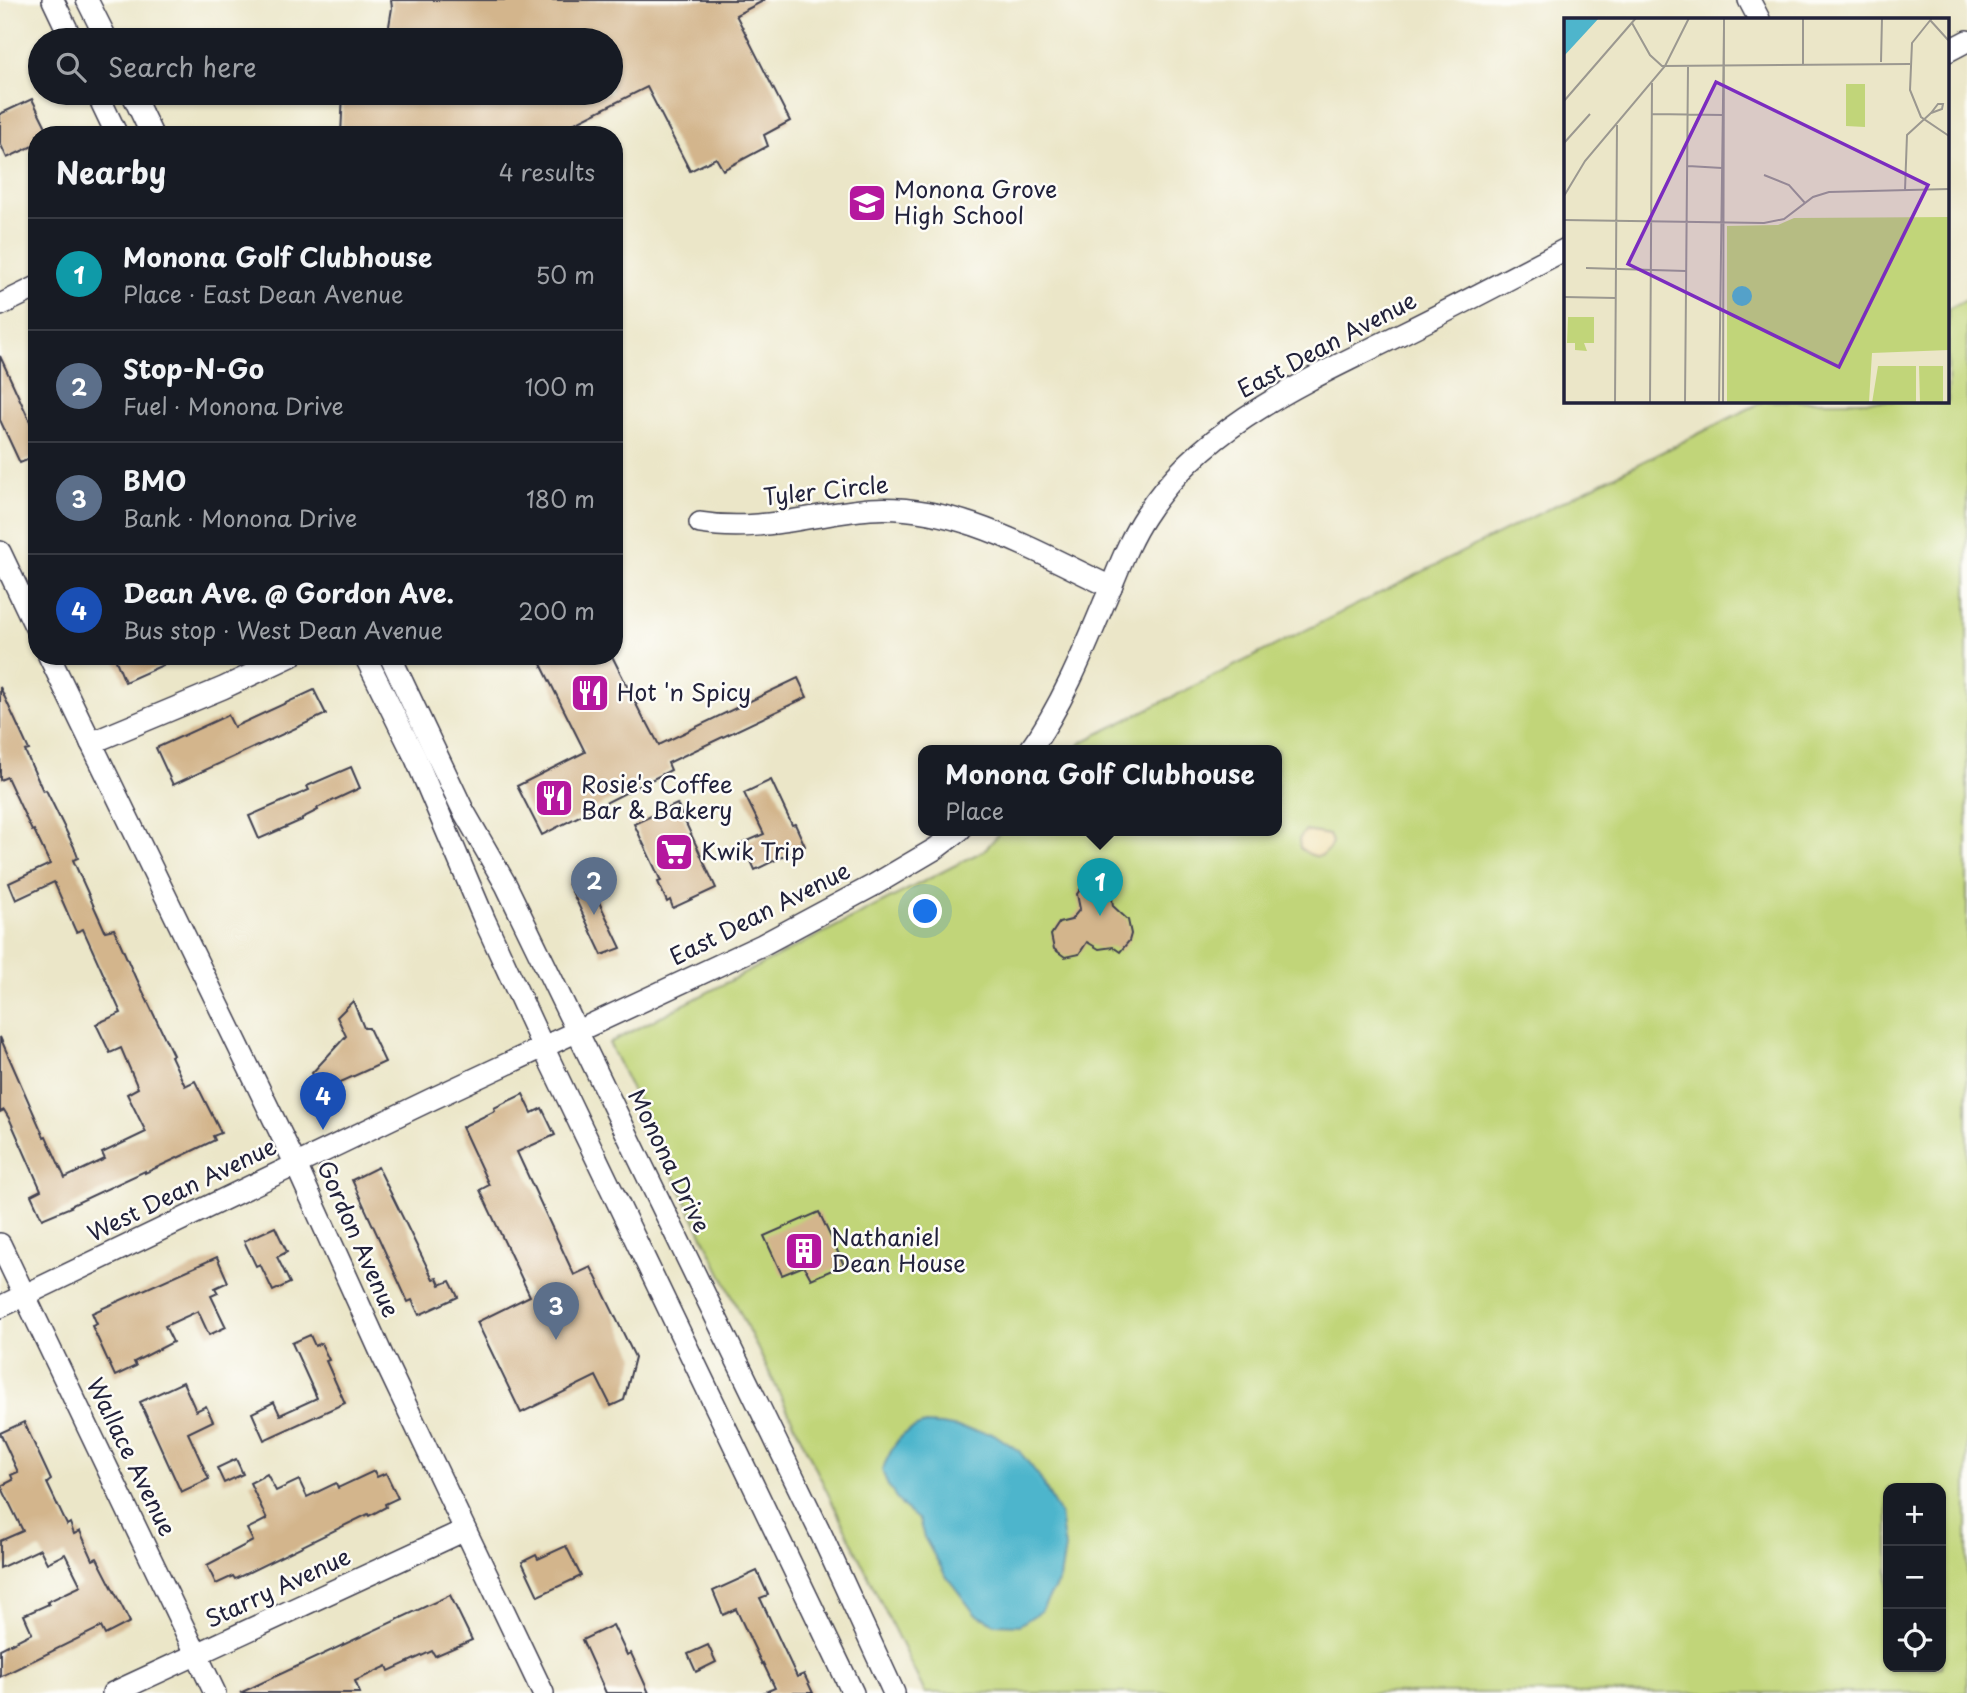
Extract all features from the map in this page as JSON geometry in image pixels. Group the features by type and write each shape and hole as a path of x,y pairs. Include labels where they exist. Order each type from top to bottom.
{"street":[{"path":"53,0 66,28"},
{"path":"87,0 101,28"},
{"path":"1749,0 1758,18"},
{"path":"1950,50 1967,41"},
{"path":"103,105 113,126"},
{"path":"138,105 148,126"},
{"name":"East Dean Avenue","path":"1033,745 1087,646 1133,535 1177,474 1195,455 1248,414 1283,393 1564,250"},
{"path":"0,305 28,291"},
{"name":"Tyler Circle","path":"701,523 743,526 788,523 870,509 918,511 983,528 1111,587"},
{"path":"0,552 28,611"},
{"name":"Gordon Avenue","path":"53,665 296,1165 382,1355 543,1693"},
{"path":"91,743 272,665"},
{"path":"369,665 416,759 485,921 543,1047 853,1693"},
{"name":"Monona Drive","path":"394,665 463,810 504,881 822,1536 894,1693"},
{"name":"East Dean Avenue","path":"577,1032 762,945 874,885 952,836"},
{"name":"West Dean Avenue","path":"0,1307 577,1032"},
{"name":"Wallace Avenue","path":"0,1244 215,1693"},
{"name":"Starry Avenue","path":"113,1693 465,1530"}],"green space":[{"path":"1967,299 1967,1693 925,1693 609,1043 985,850 997,836 1282,836 1282,745 1079,745 1762,402 1950,402 1950,308"}],"sand":[{"path":"1305,831 1329,835 1332,842 1326,852 1314,856 1300,848 1299,839"}],"water":[{"path":"925,1424 994,1434 1019,1451 1039,1476 1060,1515 1065,1548 1060,1579 1041,1611 1019,1625 995,1624 975,1614 944,1573 924,1537 919,1520 903,1507 888,1486 882,1470 893,1447 908,1431"}],"building":[{"path":"391,0 765,0 736,15 790,121 764,135 768,146 723,170 716,158 690,171 647,87 623,99 623,28 388,28"},
{"path":"28,101 28,105 35,105 46,126 28,126 28,148 7,158 0,143 0,114"},
{"path":"342,105 611,105 569,126 341,126"},
{"path":"0,356 28,417 28,460 20,463 0,420"},
{"path":"118,665 163,665 125,682"},
{"path":"542,665 616,665 659,745 798,678 807,697 668,763 671,770 542,835 517,786 585,752"},
{"path":"0,687 29,750 25,751 43,791 46,790 74,847 78,858 73,860 105,931 114,929 185,1086 195,1081 221,1133 213,1136 215,1140 186,1154 42,1219 31,1195 41,1190 10,1120 4,1110 0,1112 0,1037 65,1178 105,1159 102,1153 146,1132 127,1094 138,1088 121,1048 110,1053 96,1024 121,1013 83,929 76,932 54,882 16,900 9,883 50,864 7,777 0,780"},
{"path":"314,690 326,714 173,785 156,748 228,715 234,727"},
{"path":"351,767 360,788 317,808 318,810 302,820 259,839 249,816 309,790 307,786"},
{"path":"771,780 805,846 755,870 743,843 764,834 744,793"},
{"name":"Kwik Trip","path":"677,804 716,888 673,908 670,900 667,902 658,882 661,881 634,824"},
{"path":"587,877 621,948 602,955 568,883"},
{"path":"1099,880 1111,889 1113,906 1128,920 1131,934 1129,941 1120,952 1113,947 1099,949 1087,942 1079,954 1065,957 1054,949 1051,935 1059,923 1071,920 1080,909 1077,894 1085,883"},
{"path":"353,1001 364,1028 369,1028 385,1062 321,1091 312,1073 346,1036 337,1017"},
{"path":"523,1094 532,1113 542,1108 555,1135 517,1152 574,1275 591,1267 635,1357 624,1400 611,1406 596,1376 521,1413 477,1322 530,1296 480,1190 489,1185 462,1127"},
{"path":"378,1167 433,1279 437,1278 440,1285 450,1281 458,1297 419,1315 412,1300 408,1302 352,1180"},
{"name":"Nathaniel Dean House","path":"819,1212 844,1265 811,1279 804,1266 782,1275 764,1236"},
{"path":"275,1227 287,1252 277,1257 290,1283 273,1291 260,1264 256,1266 244,1241"},
{"path":"217,1257 228,1282 215,1288 218,1293 211,1296 226,1327 209,1335 198,1311 165,1326 173,1342 134,1362 136,1366 115,1376 92,1326 97,1324 92,1313"},
{"path":"310,1335 315,1346 321,1343 345,1403 264,1440 252,1413 274,1402 280,1415 317,1398 292,1343"},
{"path":"183,1382 196,1411 206,1406 213,1421 188,1433 209,1479 181,1492 140,1402"},
{"path":"24,1422 51,1480 47,1483 67,1525 70,1523 74,1534 80,1531 93,1560 97,1558 130,1622 105,1635 101,1627 0,1677 0,1649 32,1633 24,1615 81,1586 65,1554 47,1563 40,1549 0,1568 0,1541 23,1531 1,1486 13,1480 11,1475 18,1472 0,1433"},
{"path":"236,1459 243,1474 224,1483 217,1468"},
{"path":"374,1471 377,1477 386,1473 398,1498 385,1504 386,1507 235,1579 233,1576 216,1584 207,1565 253,1541 247,1529 267,1519 250,1483 267,1474 276,1491 299,1480 307,1497 336,1483 338,1488"},
{"path":"566,1546 581,1576 538,1596 522,1562 536,1555 538,1559"},
{"path":"757,1571 768,1595 760,1598 797,1677 804,1674 813,1693 763,1693 775,1688 736,1609 723,1615 713,1591"},
{"path":"450,1595 472,1640 435,1656 432,1651 389,1671 387,1666 355,1681 360,1693 240,1693"},
{"path":"613,1625 627,1655 631,1653 649,1693 606,1693 582,1640"},
{"path":"708,1645 716,1662 696,1672 688,1654"}],"place":[{"name":"Monona Grove High School","path":"867,203"},
{"name":"Hot 'n Spicy","path":"590,693"},
{"name":"Rosie's Coffee Bar & Bakery","path":"554,798"},
{"name":"Kwik Trip","path":"674,852"},
{"name":"Stop-N-Go","path":"594,915"},
{"name":"Monona Golf Clubhouse","path":"1100,916"},
{"name":"Dean Ave. @ Gordon Ave.","path":"323,1130"},
{"name":"Nathaniel Dean House","path":"804,1251"},
{"name":"BMO","path":"556,1340"}]}
